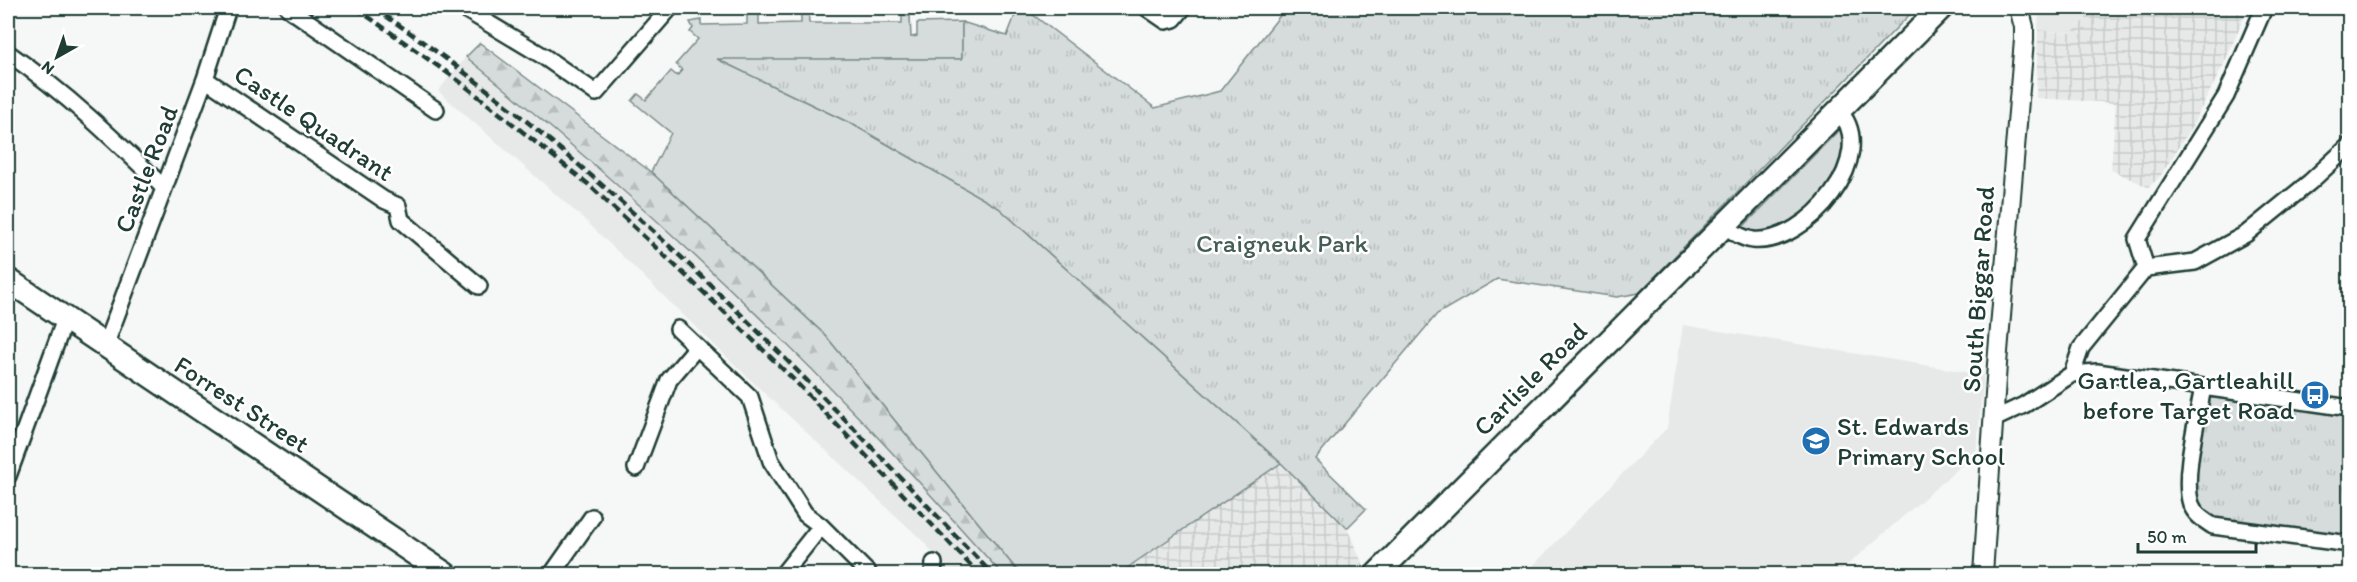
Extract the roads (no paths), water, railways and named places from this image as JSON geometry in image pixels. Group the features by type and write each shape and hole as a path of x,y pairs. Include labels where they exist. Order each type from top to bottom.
{"main road":[{"name":"Carlisle Road","path":"1377,574 1941,8"},
{"name":"Forrest Street","path":"8,280 445,574"}],"street":[{"name":"Castle Road","path":"105,346 205,79 228,8"},
{"path":"288,8 436,110"},
{"path":"463,8 543,56 596,93 670,8"},
{"path":"1147,8 1166,21 1174,19 1183,8"},
{"name":"South Biggar Road","path":"1983,574 2024,40 2024,27 2019,8"},
{"path":"2146,268 2137,239 2226,96 2264,8"},
{"path":"8,53 41,76 106,130 164,188"},
{"name":"Castle Quadrant","path":"205,79 384,200 398,206 401,220 479,286"},
{"path":"1725,225 1736,235 1745,238 1756,240 1767,238 1788,231 1807,220 1823,206 1838,186 1851,153 1850,126 1838,110"},
{"path":"2072,374 2080,348 2146,268 2195,262 2246,234 2310,182 2349,146"},
{"path":"8,476 65,319"},
{"path":"678,329 750,397 771,461 805,514 821,526 869,574"},
{"path":"636,468 669,380 697,347"},
{"path":"1994,419 2024,405 2072,374 2097,372 2349,408"},
{"path":"2203,387 2187,486 2191,505 2198,516 2213,526 2349,544"},
{"path":"552,574 592,517"},
{"path":"783,574 821,526"}],"railway":[{"path":"356,8 459,81 588,184 793,379 979,574"},
{"path":"374,8 460,69 542,134 622,203 774,347 992,574"}],"place":[{"name":"Gartlea, Gartleahill before Target Road","path":"2315,395"},
{"name":"St. Edwards Primary School","path":"1816,441"}],"park label":[{"name":"Craigneuk Park","path":"1282,243"}]}
